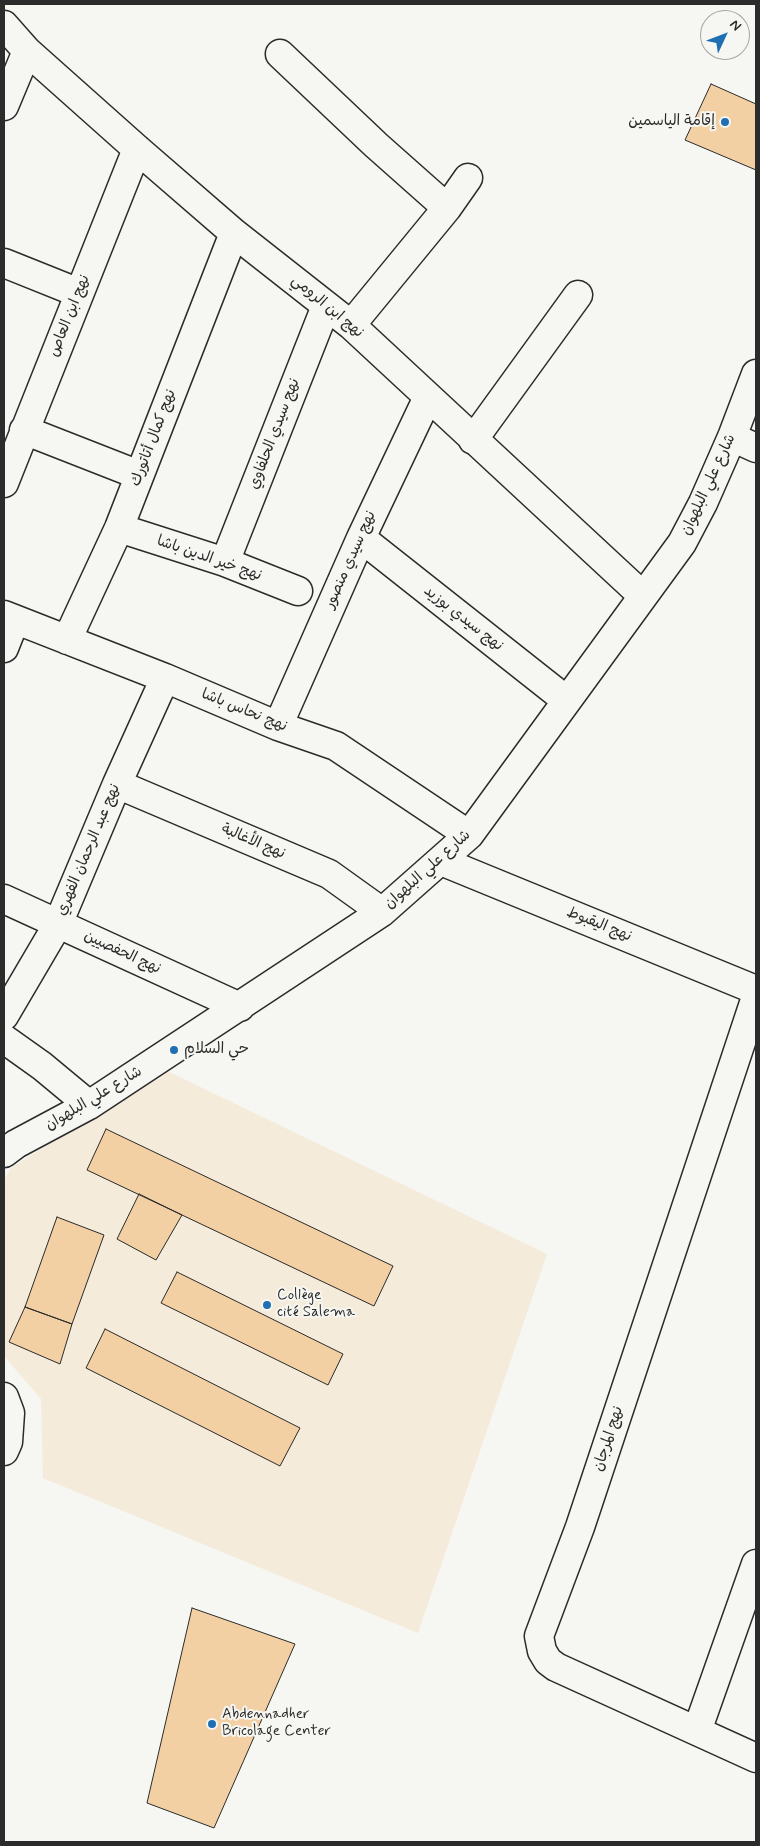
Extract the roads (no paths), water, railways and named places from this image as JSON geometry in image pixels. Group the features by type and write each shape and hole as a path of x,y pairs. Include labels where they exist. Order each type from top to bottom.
{"main road":[{"name":"نهج ابن الرومي","path":"4,25 27,51 137,149 234,233 351,326 643,596"},
{"path":"4,106 27,51"},
{"path":"280,54 376,145 447,208"},
{"name":"نهج ابن العاص","path":"4,479 137,149"},
{"path":"351,326 447,208 468,178"},
{"name":"نهج كمال أتاتورك","path":"66,640 118,528 234,233"},
{"path":"4,263 79,293"},
{"path":"473,440 578,296"},
{"name":"نهج سيدي الحلفاوي","path":"225,562 326,306"},
{"name":"شارع علي البلهوان","path":"4,1153 16,1144 89,1106 382,912 469,835 682,543 703,503 744,443 756,374"},
{"name":"نهج سيدي منصور","path":"278,726 361,538 428,397"},
{"path":"24,430 139,475"},
{"name":"نهج خير الدين باشا","path":"118,528 225,562 298,591"},
{"name":"نهج سيدي بوزيد","path":"361,538 566,700"},
{"path":"4,648 10,617"},
{"name":"نهج نحاس باشا","path":"10,617 166,678 278,726 336,746 469,835"},
{"name":"نهج عبد الرحمان الفهري","path":"4,1016 58,924 117,784 166,678"},
{"name":"نهج الأغالبة","path":"117,784 329,874 382,912"},
{"name":"نهج اليقبوط","path":"441,861 756,990"},
{"name":"نهج الحفصيين","path":"4,900 240,1007"},
{"name":"نهج المرجان","path":"756,997 583,1517 539,1636 542,1651 548,1661 556,1667 756,1758"},
{"path":"4,1039 42,1066 89,1106"},
{"path":"4,1397 10,1413 8,1442 4,1451"},
{"path":"697,1731 756,1564"}],"place":[{"name":"إقامة الياسمين","path":"725,122"},
{"name":"حي السلام","path":"174,1050"},
{"name":"Collège cité Salema","path":"267,1305"},
{"name":"Abdennadher Bricolage Center","path":"212,1724"}]}
